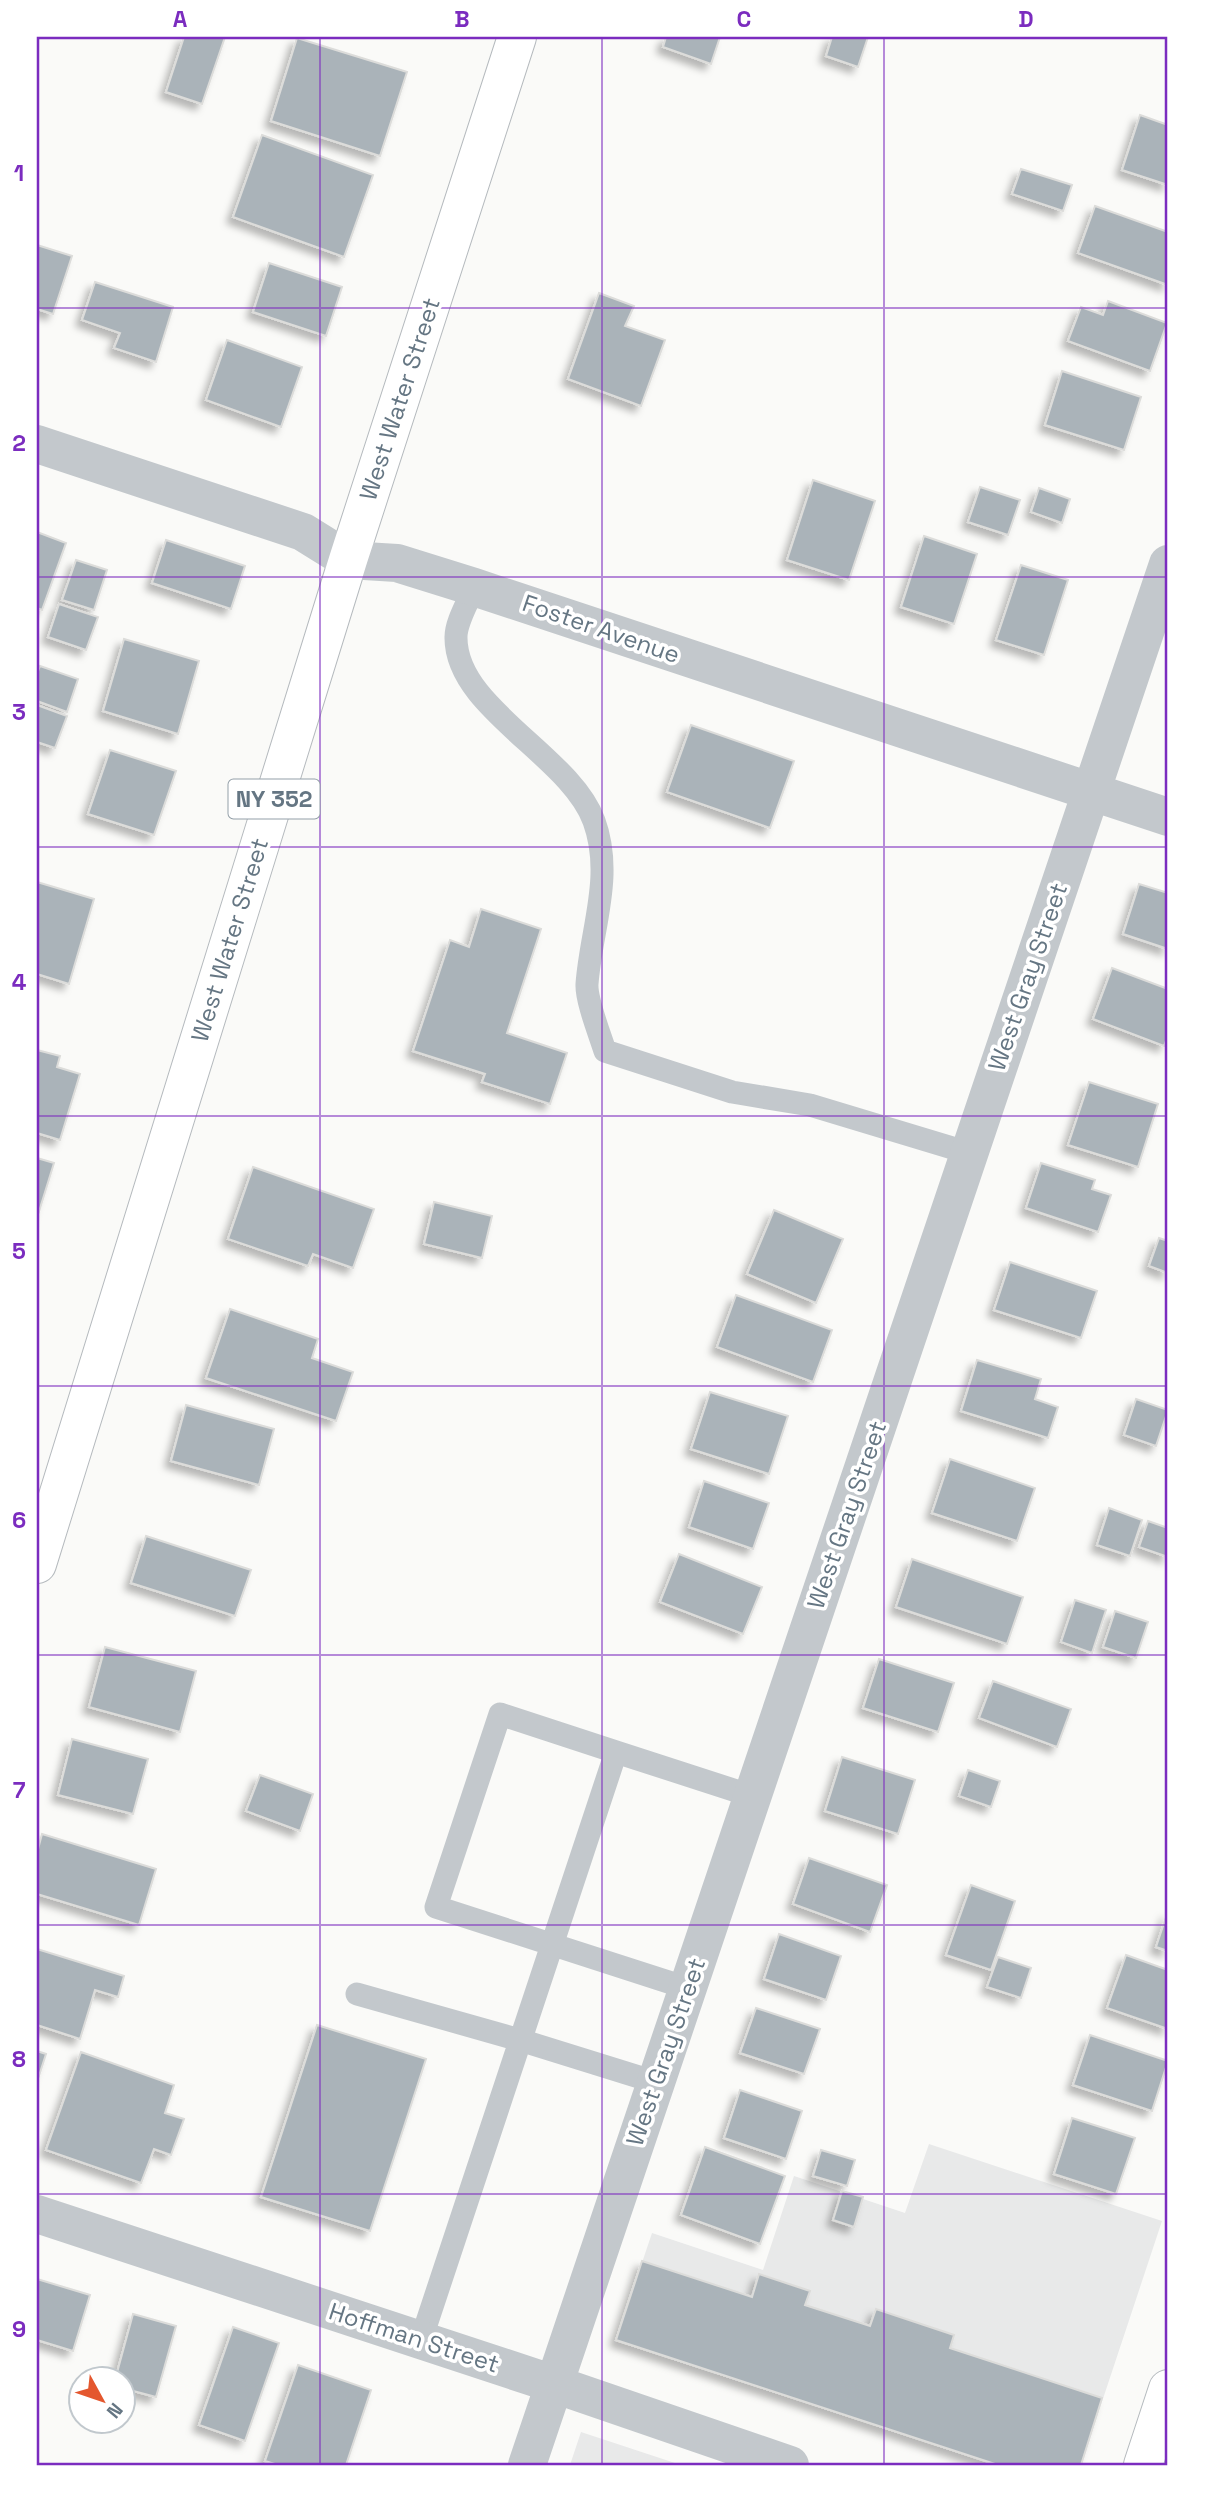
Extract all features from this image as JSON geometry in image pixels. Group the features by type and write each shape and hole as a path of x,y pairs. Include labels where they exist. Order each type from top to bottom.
{"main road":[{"name":"West Water Street","path":"37,1564 348,560 517,37"},
{"path":"1143,2465 1168,2389"}],"street":[{"name":"Foster Avenue","path":"37,444 303,532 348,560 397,563 474,587 1168,817"},
{"name":"West Gray Street","path":"527,2465 1168,564"},
{"name":"Hoffman Street","path":"37,2214 554,2384 790,2465"}],"lane":[{"path":"474,587 456,635 460,663 477,692 571,784 594,820 604,869 587,988 605,1051 732,1092 810,1105 969,1153"},
{"path":"687,1988 436,1907 500,1714 752,1796"},
{"path":"421,2340 616,1752"},
{"path":"358,1994 655,2082"}],"shaded area":[{"path":"929,2144 1162,2221 1081,2465 998,2465 616,2340 652,2233 763,2270 794,2176 905,2213"},
{"path":"581,2432 681,2465 570,2465"}],"building":[{"path":"184,37 225,37 202,104 166,92"},
{"path":"666,37 720,37 711,64 663,47"},
{"path":"832,37 868,37 858,67 826,56"},
{"path":"297,38 407,72 380,156 271,121"},
{"path":"1140,115 1168,125 1168,185 1122,170"},
{"path":"262,135 373,175 344,257 233,217"},
{"path":"1021,169 1072,185 1063,211 1012,194"},
{"path":"1095,206 1168,232 1168,285 1078,253"},
{"path":"37,245 72,256 53,314 37,309"},
{"path":"269,263 342,287 326,336 253,312"},
{"path":"95,282 173,307 156,362 114,348 120,333 82,320"},
{"path":"599,293 634,306 625,326 665,340 641,406 568,379"},
{"path":"1108,301 1167,323 1150,371 1068,341 1081,307 1103,315"},
{"path":"227,340 302,367 281,427 206,400"},
{"path":"1062,371 1141,397 1124,450 1045,425"},
{"path":"813,480 875,501 849,580 787,560"},
{"path":"980,487 1020,500 1008,535 968,522"},
{"path":"1039,488 1070,499 1062,523 1031,512"},
{"path":"37,532 66,543 42,610 37,608"},
{"path":"924,536 977,554 954,624 901,607"},
{"path":"166,540 245,566 231,609 152,583"},
{"path":"76,560 107,570 94,610 62,600"},
{"path":"1021,565 1068,580 1044,655 996,640"},
{"path":"59,604 98,617 86,650 48,637"},
{"path":"124,639 199,661 178,734 103,711"},
{"path":"40,666 78,679 67,712 37,701 37,674"},
{"path":"37,705 67,716 55,748 37,742"},
{"path":"691,725 794,761 770,828 667,792"},
{"path":"110,750 176,771 154,835 88,814"},
{"path":"37,882 94,899 69,984 37,974"},
{"path":"1139,884 1168,893 1168,949 1123,934"},
{"path":"481,909 541,929 507,1033 567,1053 550,1104 482,1082 485,1074 413,1051 450,940 469,947"},
{"path":"1112,968 1168,989 1168,1035 1164,1046 1093,1019"},
{"path":"37,1050 60,1056 57,1067 80,1074 60,1140 37,1133"},
{"path":"1089,1082 1158,1104 1138,1167 1068,1145"},
{"path":"37,1158 54,1163 37,1218"},
{"path":"1041,1163 1095,1180 1092,1189 1111,1195 1098,1232 1026,1208"},
{"path":"253,1167 374,1209 353,1268 313,1254 308,1266 228,1239"},
{"path":"434,1202 492,1216 482,1258 424,1244"},
{"path":"774,1210 843,1239 816,1303 747,1274"},
{"path":"1159,1238 1168,1241 1168,1273 1149,1266"},
{"path":"1010,1262 1097,1291 1081,1338 994,1310"},
{"path":"736,1295 832,1330 813,1382 717,1347"},
{"path":"230,1309 318,1339 312,1358 353,1372 336,1421 206,1378"},
{"path":"977,1360 1041,1379 1035,1399 1058,1407 1048,1438 961,1411"},
{"path":"710,1392 788,1416 769,1474 691,1449"},
{"path":"1136,1399 1168,1410 1156,1446 1124,1435"},
{"path":"186,1405 274,1429 259,1485 171,1461"},
{"path":"950,1459 1035,1488 1017,1541 932,1513"},
{"path":"704,1481 769,1503 753,1549 689,1527"},
{"path":"1109,1508 1142,1520 1130,1556 1097,1545"},
{"path":"1148,1521 1168,1528 1168,1557 1139,1547"},
{"path":"146,1536 251,1570 235,1616 131,1583"},
{"path":"679,1554 762,1587 743,1634 660,1602"},
{"path":"912,1559 1023,1597 1007,1644 896,1607"},
{"path":"1075,1600 1106,1610 1092,1653 1061,1642"},
{"path":"1115,1611 1148,1622 1136,1658 1103,1647"},
{"path":"105,1647 196,1671 180,1732 89,1707"},
{"path":"879,1659 954,1683 938,1732 863,1708"},
{"path":"993,1681 1071,1709 1057,1747 979,1718"},
{"path":"72,1739 148,1759 133,1814 58,1795"},
{"path":"842,1757 915,1780 898,1834 825,1811"},
{"path":"968,1770 1000,1781 991,1807 959,1796"},
{"path":"260,1775 313,1794 300,1831 246,1811"},
{"path":"42,1834 156,1869 139,1925 37,1894 37,1853"},
{"path":"809,1858 887,1885 870,1932 793,1904"},
{"path":"971,1885 1015,1901 991,1970 946,1955"},
{"path":"1168,1911 1168,1951 1156,1947"},
{"path":"779,1934 841,1956 826,2000 764,1979"},
{"path":"37,1949 124,1976 118,1997 95,1990 80,2039 37,2025"},
{"path":"1126,1955 1168,1970 1168,2029 1107,2008"},
{"path":"998,1957 1031,1968 1021,1998 987,1987"},
{"path":"756,2008 820,2029 804,2074 740,2053"},
{"path":"317,2025 426,2059 370,2231 261,2197"},
{"path":"1090,2035 1168,2061 1152,2111 1073,2085"},
{"path":"37,2051 46,2054 37,2082"},
{"path":"81,2052 174,2085 165,2113 184,2119 171,2155 154,2149 141,2183 46,2150"},
{"path":"740,2090 802,2111 786,2159 724,2138"},
{"path":"1072,2118 1135,2138 1116,2194 1054,2174"},
{"path":"705,2147 785,2176 760,2244 681,2215"},
{"path":"821,2150 855,2160 847,2186 813,2176"},
{"path":"842,2191 863,2197 854,2227 833,2220"},
{"path":"642,2261 752,2297 759,2274 810,2291 805,2305 870,2326 876,2309 954,2335 950,2348 1102,2398 1081,2465 998,2465 616,2340"},
{"path":"37,2279 90,2295 73,2351 37,2340"},
{"path":"133,2314 176,2326 156,2397 136,2392 136,2366 119,2366"},
{"path":"233,2327 279,2343 245,2441 199,2425"},
{"path":"298,2365 371,2390 346,2465 278,2465 265,2461"}]}
